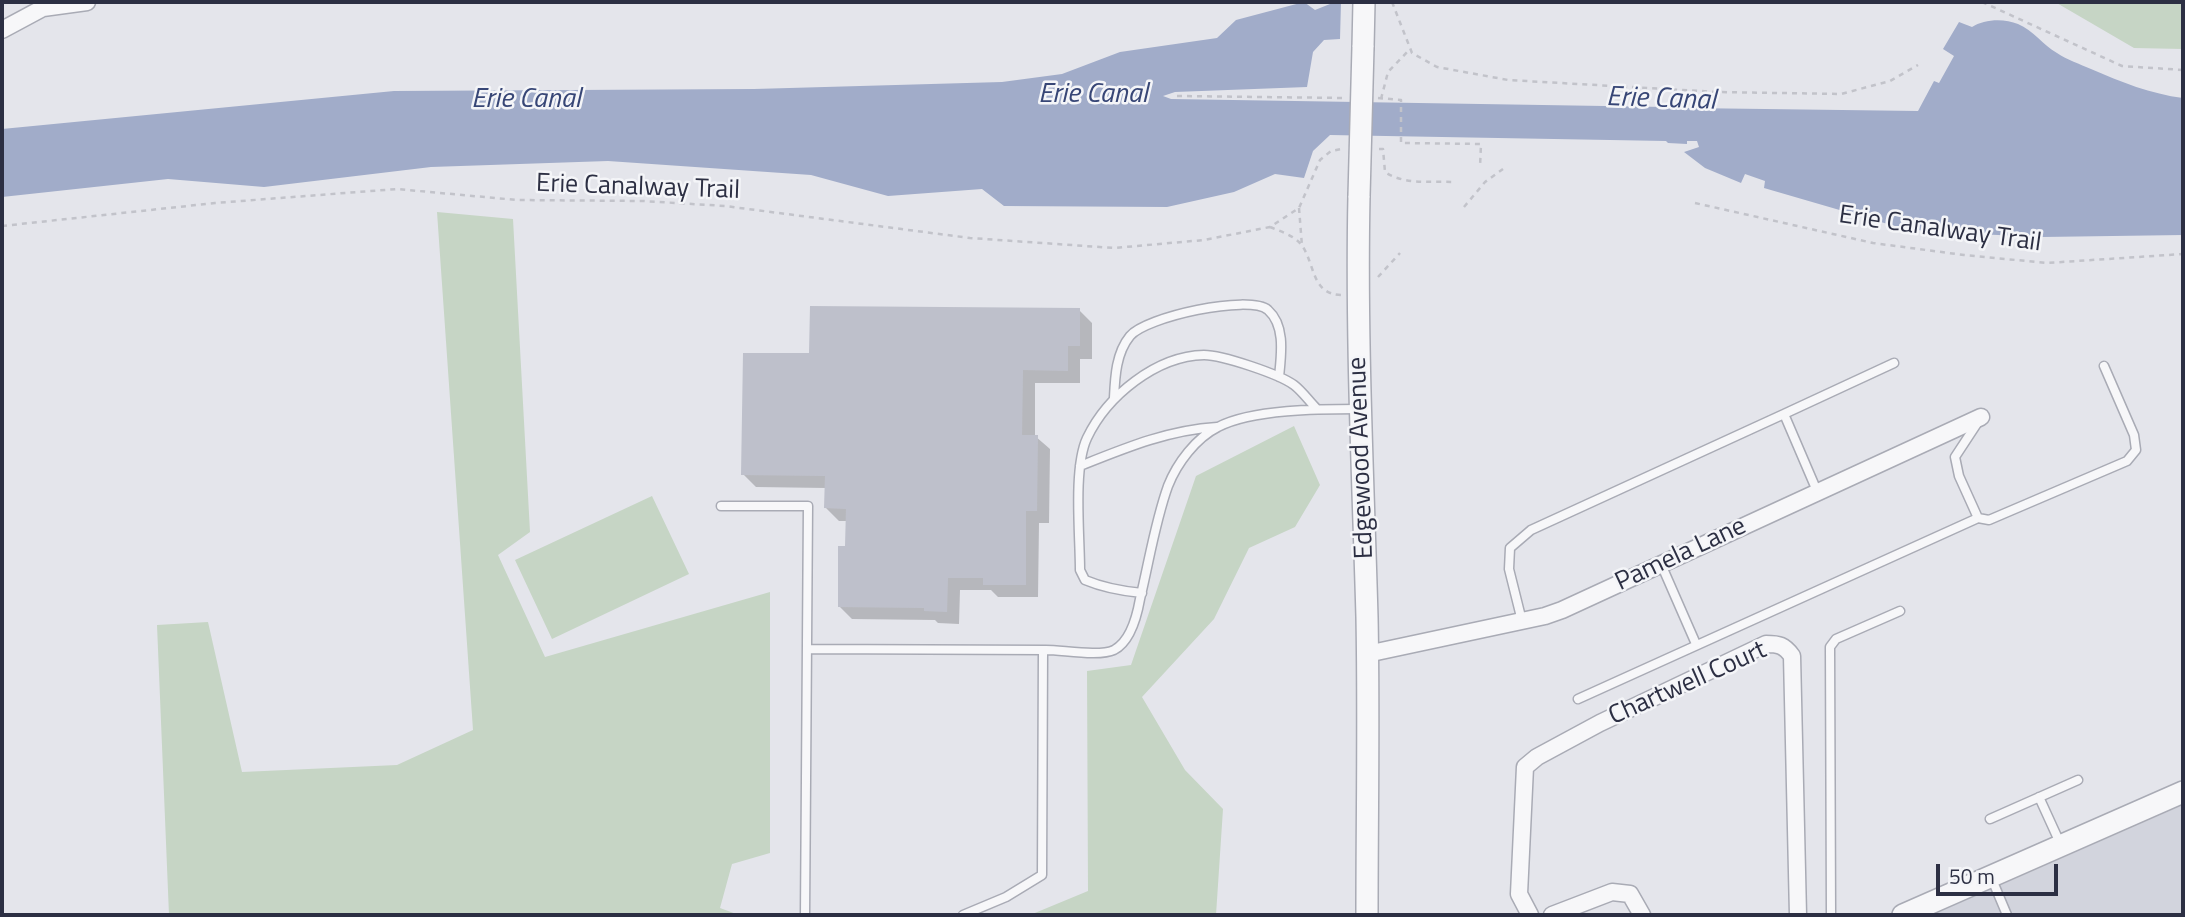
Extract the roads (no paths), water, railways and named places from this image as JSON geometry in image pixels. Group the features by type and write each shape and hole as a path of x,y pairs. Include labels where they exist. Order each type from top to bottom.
{"street":[{"path":"2,30 27,9 87,2"},
{"name":"Edgewood Avenue","path":"1364,2 1359,196 1359,410 1367,654 1367,915"},
{"name":"Pamela Lane","path":"1367,654 1562,610 1981,417"},
{"name":"Chartwell Court","path":"1530,915 1519,894 1525,766 1600,723 1766,644 1779,644 1792,656 1798,915"},
{"path":"1902,915 2183,792"},
{"path":"1552,915 1621,891 1630,894 1642,915"}],"lane":[{"path":"1114,398 1120,351 1136,329 1164,317 1202,309 1255,304 1268,310 1279,327 1282,349 1279,377"},
{"path":"1142,593 1114,590 1085,580 1080,570 1080,466 1087,439 1114,398 1137,380 1164,366 1202,355 1215,356 1279,377 1295,386 1317,408"},
{"path":"1522,621 1509,569 1510,548 1531,530 1894,363"},
{"path":"1578,699 1978,518 1989,520 2127,461 2136,450 2134,435 2104,366"},
{"path":"1080,466 1144,440 1174,432 1217,427 1240,419 1317,408 1359,410"},
{"path":"1784,414 1817,491"},
{"path":"1978,518 1959,476 1955,457 1981,417"},
{"path":"807,649 1044,650 1104,653 1115,649 1131,630 1169,484 1182,461 1198,442 1217,427"},
{"path":"720,506 808,506 806,915"},
{"path":"1661,564 1696,644"},
{"path":"1831,915 1830,647 1836,639 1900,611"},
{"path":"963,915 1006,897 1042,875 1044,650"},
{"path":"1990,819 2078,780"},
{"path":"2039,797 2061,846"},
{"path":"1991,877 2007,915"}],"water":[{"name":"Erie Canal","path":"1304,2 1315,10 1341,2 1340,39 1324,40 1313,52 1307,87 1175,92 1163,96 1171,99 1666,107 1687,105 1688,108 1918,111 1934,81 1939,83 1954,56 1943,49 1959,22 1972,27 1988,21 2007,21 2023,27 2052,50 2074,62 2136,87 2183,98 2183,235 2042,237 1932,232 1898,227 1764,188 1765,181 1745,174 1741,183 1705,168 1684,152 1699,147 1697,141 1687,141 1687,144 1666,141 1330,135 1313,151 1304,178 1275,174 1234,192 1167,207 1004,206 982,189 888,196 811,175 608,161 431,167 264,187 168,179 2,197 2,129 394,91 754,89 1002,82 1062,74 1120,52 1217,38 1236,20"}]}
